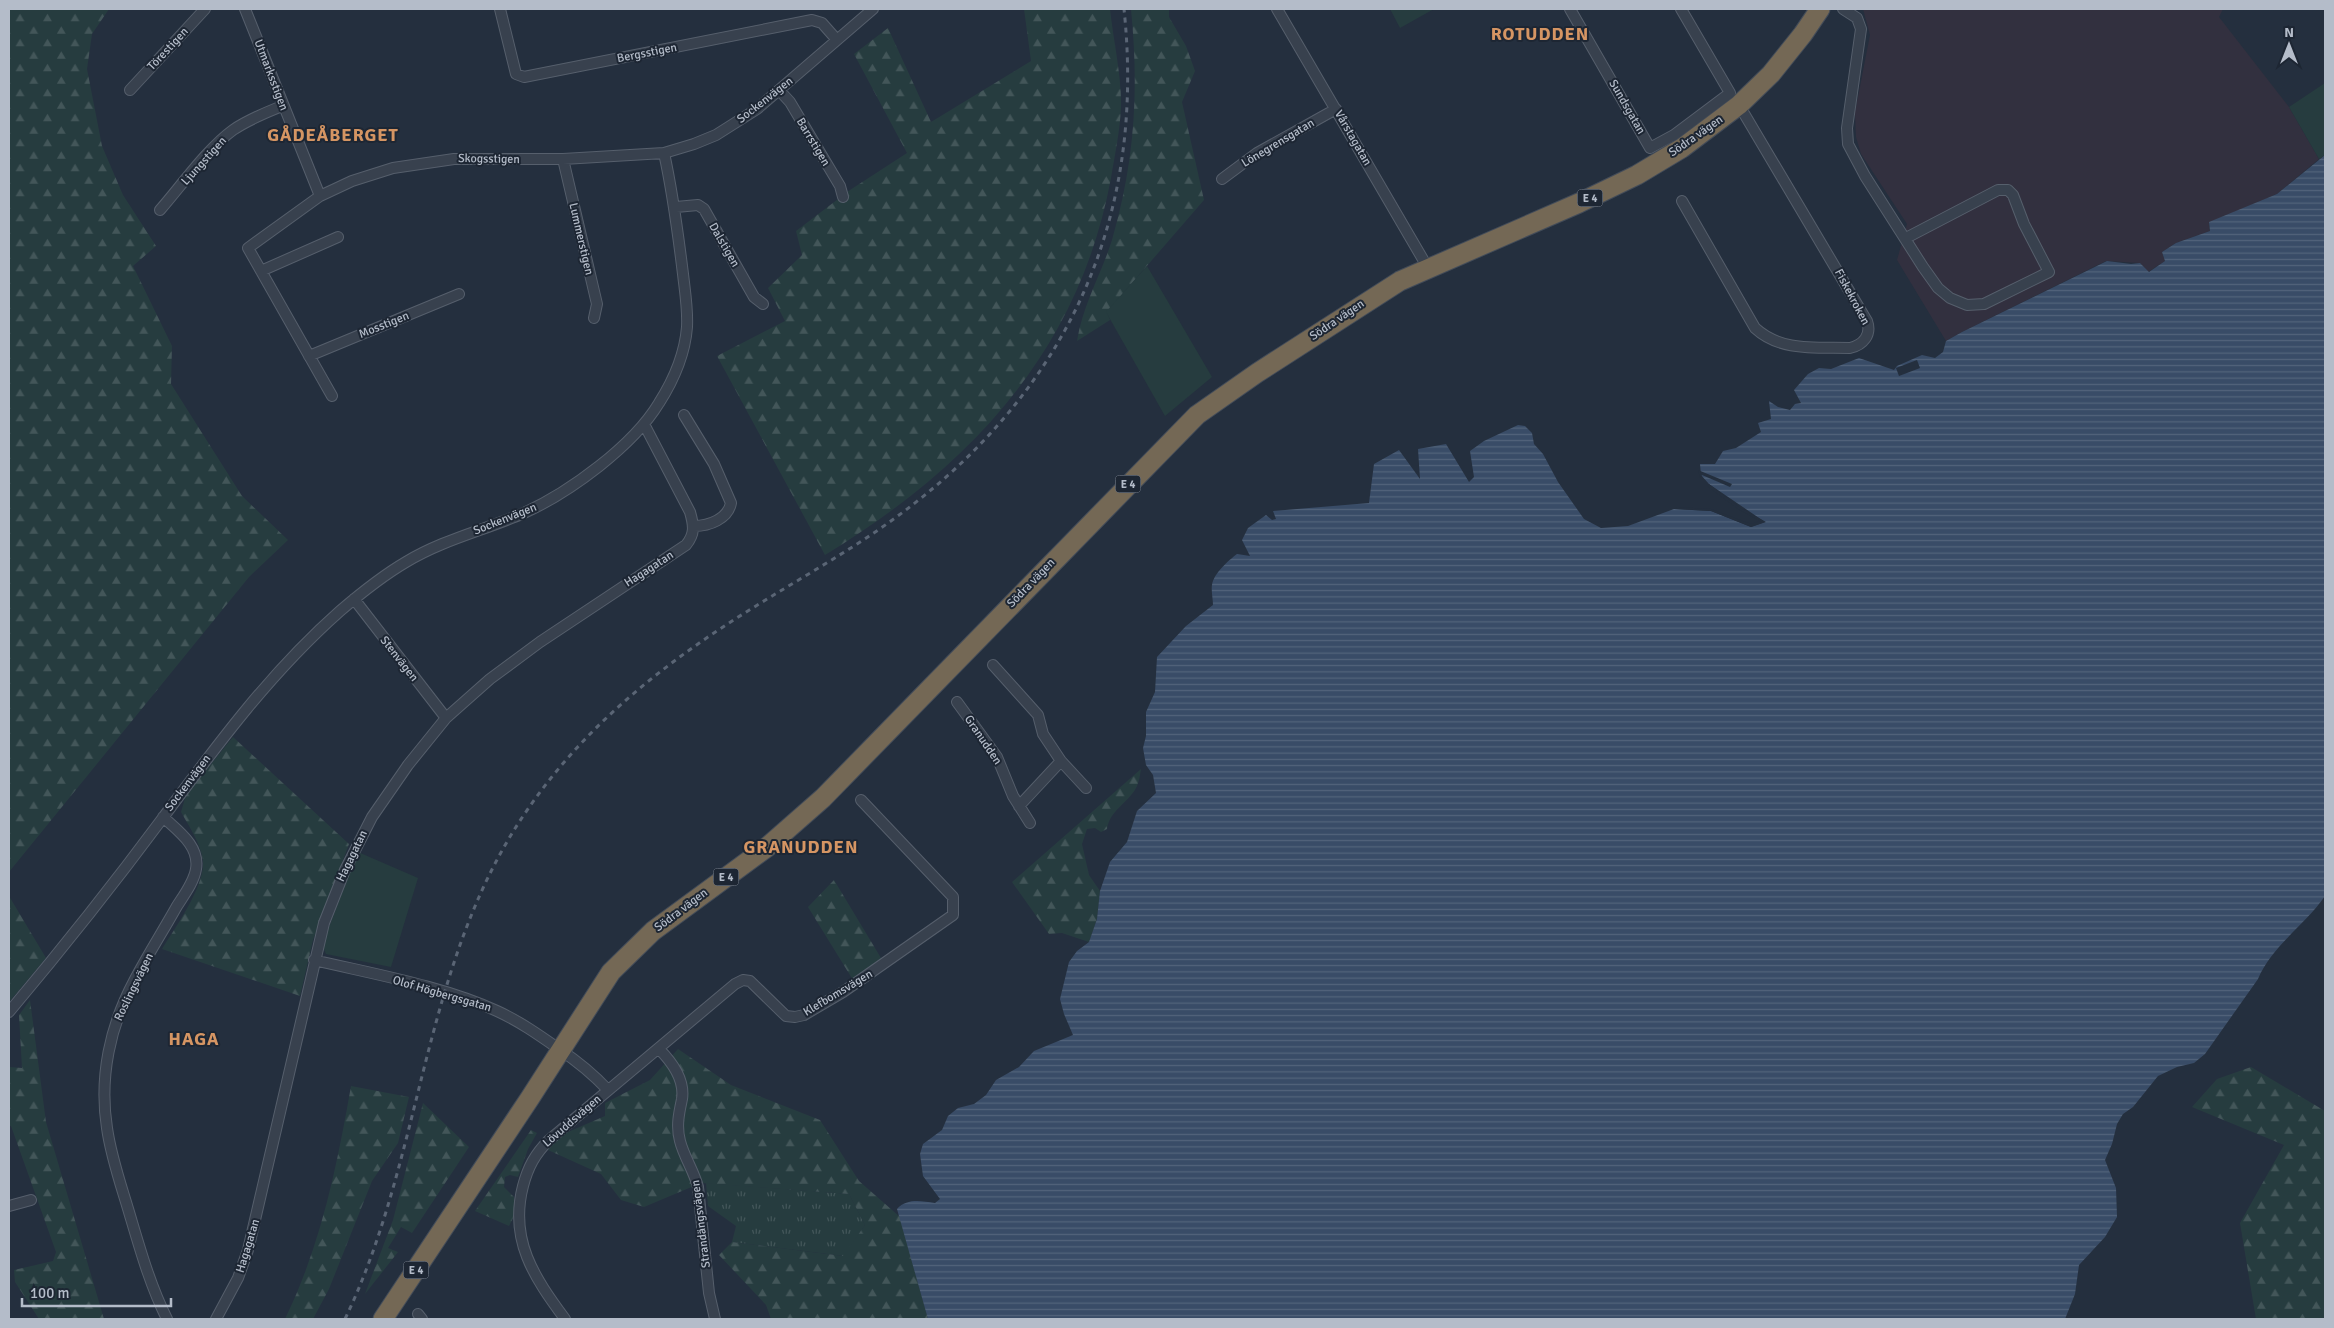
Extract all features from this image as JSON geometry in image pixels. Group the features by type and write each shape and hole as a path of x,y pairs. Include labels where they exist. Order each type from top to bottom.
{"highway":[{"name":"Södra vägen","path":"383,1319 611,972 660,926 766,848 817,804 1197,415 1374,296 1428,268 1579,203 1637,175 1682,148 1734,99 1771,74 1820,9"}],"street":[{"name":"Törestigen","path":"130,90 205,9"},
{"name":"Utmarksstigen","path":"245,9 282,106 320,196"},
{"name":"Bergsstigen","path":"500,9 516,74 524,78 812,20 822,23 837,40"},
{"name":"Sockenvägen","path":"9,1012 163,817 245,708 320,629 354,599 406,561 434,547 525,512 575,485 609,457 644,424 667,391 677,366 687,328 687,309 676,207 664,153 716,134 757,109 873,9"},
{"name":"Vårstagatan","path":"1278,9 1428,268"},
{"path":"1681,9 1734,99"},
{"path":"1843,9 1857,18 1861,29 1847,128 1848,144 1865,176 1938,288 1956,302 1967,305 1984,304 2049,272 2024,224 2013,195 2008,190 1998,190 1906,238"},
{"name":"Sundsgatan","path":"1574,10 1650,148 1734,99"},
{"name":"Barrstigen","path":"779,90 790,102 840,186 843,197"},
{"name":"Fiskekroken","path":"1682,201 1755,328 1764,336 1787,346 1850,348 1859,345 1867,337 1869,331 1867,321 1734,99"},
{"name":"Ljungstigen","path":"160,210 216,146 232,131 252,118 282,106"},
{"name":"Lönegrensgatan","path":"1222,180 1257,153 1336,109"},
{"name":"Skogsstigen","path":"320,196 377,172 422,162 454,158 563,159 664,153"},
{"name":"Lummerstigen","path":"563,159 597,304 594,318"},
{"path":"320,196 248,248 332,396"},
{"name":"Dalstigen","path":"676,207 698,206 704,210 754,296 763,304"},
{"path":"261,271 338,237"},
{"name":"Mosstigen","path":"309,356 460,294"},
{"path":"644,424 690,512 694,526 704,526 723,517 729,510 731,503 714,464 684,415"},
{"name":"Hagagatan","path":"216,1319 238,1278 248,1250 324,922 358,843 388,793 446,718 490,679 540,642 686,545 692,537 694,526"},
{"name":"Stenvägen","path":"354,599 446,718"},
{"path":"993,665 1038,715 1043,734 1061,761 1086,788"},
{"name":"Granudden","path":"957,702 997,757 1019,806 1030,823"},
{"path":"1019,806 1061,761"},
{"name":"Klefbomsvägen","path":"608,1090 659,1049 702,1009 735,984 743,980 750,980 786,1016 795,1017 843,992 953,915 953,897 862,800"},
{"name":"Roslingsvägen","path":"163,817 190,843 196,855 196,869 188,888 145,960 121,1007 112,1032 106,1069 104,1100 109,1138 134,1230 154,1293 167,1319"},
{"name":"Olof Högbergsgatan","path":"314,960 482,1004 521,1024 560,1050"},
{"name":"Strandängsvägen","path":"659,1049 670,1060 681,1082 682,1097 678,1127 680,1141 694,1170 698,1187 708,1293 715,1319"},
{"name":"Lövuddsvägen","path":"560,1050 594,1074 608,1090 536,1153 526,1176 518,1204 519,1225 526,1256 565,1319"},
{"path":"9,1206 31,1200"}],"shaded area":[{"path":"1863,9 2223,9 2219,17 2289,107 2319,159 2277,194 2209,223 2210,231 2176,243 2162,252 2165,261 2148,272 2140,263 2106,261 1946,341 1897,260 1907,224 1861,154 1856,137 1855,112 1870,35"}],"green space":[{"path":"9,9 109,9 92,34 87,69 102,146 123,195 156,246 133,266 172,346 171,384 242,496 288,540 249,577 9,872"},
{"path":"1024,9 1110,9 1120,84 1120,116 1111,178 1096,240 1073,297 1045,350 1011,398 971,442 927,483 878,520 825,555 717,356 785,321 768,288 802,255 796,231 850,190 907,153 854,54 888,28 931,122 1031,61"},
{"path":"1131,9 1169,9 1169,17 1186,46 1195,71 1182,102 1204,200 1107,312 1110,320 1077,341 1083,315 1108,253 1126,182 1135,97"},
{"path":"1390,9 1434,9 1400,28"},
{"path":"2325,83 2325,155 2319,159 2289,107"},
{"path":"1147,266 1212,377 1165,416 1106,312"},
{"path":"233,737 349,844 313,940 300,996 162,949 188,906 202,871 203,861 200,848 181,812 186,795"},
{"path":"1141,769 1136,788 1115,812 1107,829 1101,832 1095,828 1087,829 1082,844 1089,875 1100,891 1097,919 1089,942 1062,933 1049,934 1012,882"},
{"path":"358,852 418,878 391,967 326,954 322,945"},
{"path":"834,880 881,958 853,980 808,907"},
{"path":"9,896 46,958 9,1002"},
{"path":"30,1000 46,1122 104,1319 39,1319 15,1282 14,1270 53,1261 56,1252 11,1126 9,1126 9,1067 22,1068 19,1015"},
{"path":"678,1049 731,1085 820,1120 859,1181 900,1217 928,1319 771,1319 766,1305 719,1255 732,1242 843,1256 865,1225 849,1194 701,1183 644,1207 621,1200 601,1174 548,1150 561,1135 605,1116 605,1103 650,1080"},
{"path":"2251,1067 2325,1111 2325,1319 2256,1319 2240,1223 2284,1145 2192,1107 2217,1079"},
{"path":"351,1086 409,1097 398,1143 372,1181 329,1289 313,1319 285,1319 309,1263 318,1234 340,1146"},
{"path":"423,1103 469,1147 412,1233 401,1227 388,1248 398,1252 365,1294 393,1220"},
{"path":"531,1130 537,1133 528,1149 518,1177 510,1175 505,1177 504,1187 514,1197 514,1216 509,1226 475,1211"},
{"path":"706,1183 849,1194 865,1225 844,1256 732,1242 736,1226 708,1206"}],"water":[{"path":"2325,155 2325,896 2272,956 2205,1054 2194,1063 2177,1067 2158,1076 2133,1107 2123,1114 2117,1124 2112,1144 2105,1160 2116,1188 2117,1217 2105,1237 2079,1265 2075,1294 2065,1319 928,1319 897,1209 905,1203 919,1201 935,1203 940,1199 923,1176 920,1154 923,1144 942,1130 948,1116 958,1108 974,1104 986,1095 996,1080 1019,1067 1034,1051 1073,1035 1060,999 1069,962 1077,951 1089,942 1097,919 1100,891 1110,862 1127,842 1137,811 1156,793 1153,775 1146,765 1143,748 1146,736 1146,712 1155,692 1157,657 1186,626 1213,605 1212,585 1215,576 1222,568 1237,554 1250,556 1242,540 1248,528 1266,515 1272,520 1276,519 1273,511 1369,503 1374,464 1399,450 1420,479 1418,449 1446,444 1469,482 1474,477 1470,451 1484,441 1518,425 1525,426 1532,433 1534,444 1543,454 1558,482 1584,519 1601,528 1628,526 1674,509 1711,511 1751,527 1765,522 1709,484 1701,475 1700,464 1715,464 1723,451 1736,448 1761,432 1758,423 1771,419 1769,401 1778,407 1790,410 1795,404 1801,403 1794,390 1808,374 1819,368 1831,369 1859,358 1894,370 1897,366 1922,355 1935,358 1943,352 1946,341 2107,261 2131,264 2140,263 2149,272 2165,261 2162,252 2176,243 2210,231 2209,222 2277,194"}],"pier":[{"path":"1917,360 1920,368 1899,376 1896,368"},
{"path":"1698,470 1732,484 1730,487 1702,475 1700,478"},
{"path":"1709,484 1739,507 1766,522 1751,527 1711,511 1674,509 1677,507 1711,509 1751,524 1760,521 1738,509 1707,486"}],"railway":[{"path":"345,1319 371,1256 392,1190 445,992 466,928 494,865 530,806 577,748 603,721 659,673 719,629 881,528 944,479 998,425 1043,366 1079,303 1105,236 1121,164 1128,89 1124,9"}],"district":[{"name":"ROTUDDEN","path":"1540,34"},
{"name":"GÅDEÅBERGET","path":"333,135"},
{"name":"GRANUDDEN","path":"801,847"},
{"name":"HAGA","path":"194,1039"}]}
